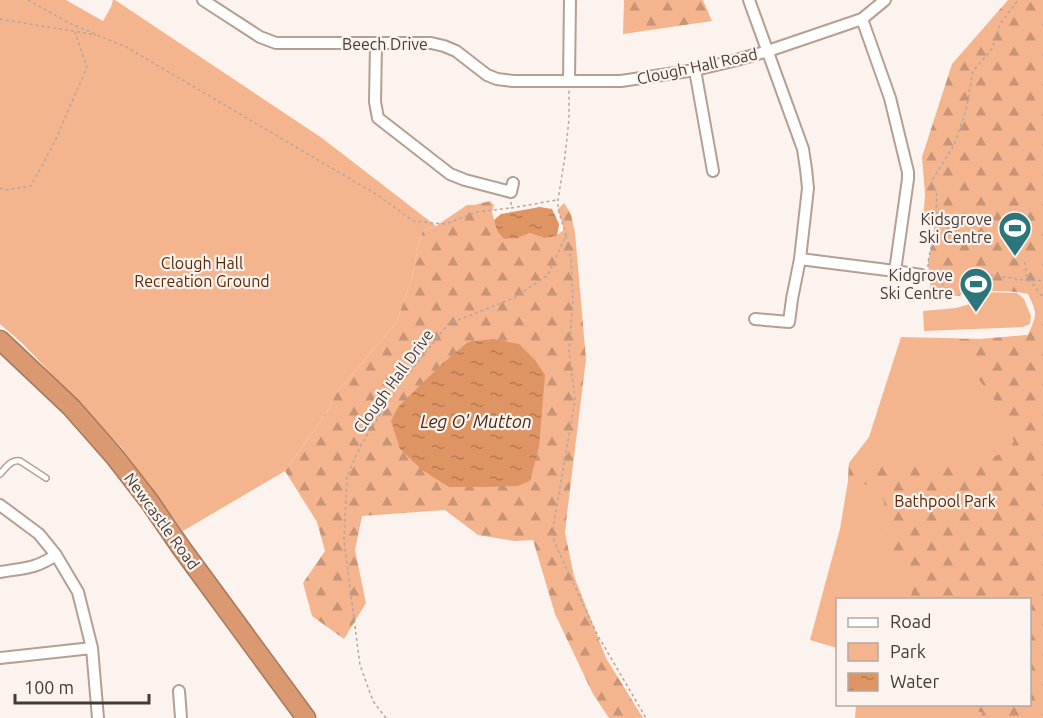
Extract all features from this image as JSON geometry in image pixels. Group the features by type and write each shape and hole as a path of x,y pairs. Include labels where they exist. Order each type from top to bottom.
{"highway":[{"name":"Newcastle Road","path":"0,340 70,407 115,457 306,718"}],"street":[{"name":"Beech Drive","path":"203,0 260,37 276,43 431,43 456,51 487,75 497,79 569,80"},
{"path":"569,80 570,0"},
{"path":"749,0 802,149 808,188 800,259 789,322 755,319"},
{"name":"Clough Hall Road","path":"569,80 621,81 695,70 733,61 862,19 885,0"},
{"path":"862,19 890,99 908,171 894,271"},
{"path":"376,44 375,102 378,118 450,174 465,180 512,187"},
{"path":"695,70 713,171"},
{"path":"800,259 925,276"},
{"path":"0,505 39,534 56,555 78,592 92,648 98,718"},
{"path":"0,572 34,567 56,555"},
{"path":"0,658 92,648"},
{"path":"179,691 181,718"}],"lane":[{"path":"0,474 16,460 46,478"}],"path":[{"path":"28,0 69,23 128,48 379,196 414,221 445,224 477,212 558,200"},
{"path":"1018,0 1000,24 992,49 973,70 966,110 954,145 932,182 938,195 936,228 925,276 938,274 948,296 962,295 974,280 984,274 1030,281 1043,280"},
{"path":"0,18 100,36"},
{"path":"0,188 4,190 31,186 55,141 87,67 75,32"},
{"path":"569,80 565,156 558,209 571,259 573,300 569,351 575,400 552,534 555,546 597,634 646,718"},
{"path":"511,208 512,187"},
{"name":"Clough Hall Drive","path":"386,718 373,701 360,665 344,541 347,476 361,445 395,391 448,324 514,298 548,275 566,236"},
{"path":"1025,262 1026,274 1043,298"}],"green space":[{"name":"Clough Hall Recreation Ground","path":"0,0 66,0 103,21 115,0 322,138 436,226 423,230 412,278 396,323 337,392 325,415 285,471 183,531 122,448 23,344 0,324"},
{"path":"624,0 703,0 712,21 623,34"},
{"path":"1008,0 1043,0 1043,718 979,718 983,713 962,706 1031,706 1031,598 910,598 916,579 906,561 888,551 884,501 875,486 848,481 849,463 966,465 1008,452 1014,441 996,402 948,339 1028,335 1035,314 1028,294 992,291 932,301 928,262 935,228 923,223 925,194 922,157 952,64"},
{"path":"490,201 494,205 492,212 497,231 518,238 530,233 554,237 564,230 558,209 564,203 571,214 575,233 586,359 565,533 574,576 606,658 643,718 609,718 593,694 555,614 533,540 514,541 478,535 445,510 362,516 355,550 366,603 344,639 312,616 303,583 325,551 317,522 285,471 325,415 337,392 396,323 412,278 423,230 436,226 467,205"},
{"name":"Kidgrove Ski Centre","path":"982,292 1017,293 1024,299 1031,316 1030,324 1023,327 924,331 923,311 956,308 970,304 971,296"},
{"name":"Bathpool Park","path":"1043,314 1043,718 855,718 856,706 1031,706 1031,598 836,598 836,648 810,640 840,529 849,463 869,437 901,337 986,339 1028,335"}],"water":[{"path":"540,207 552,209 559,224 557,236 545,238 530,233 518,238 504,239 497,231 494,220 501,214"},
{"name":"Leg O' Mutton","path":"493,339 519,344 535,360 545,375 539,447 530,481 517,486 449,487 422,470 400,449 391,421 398,407 468,342"}],"place":[{"name":"Kidsgrove Ski Centre","path":"1015,257"},
{"name":"Kidgrove Ski Centre","path":"976,313"}]}
